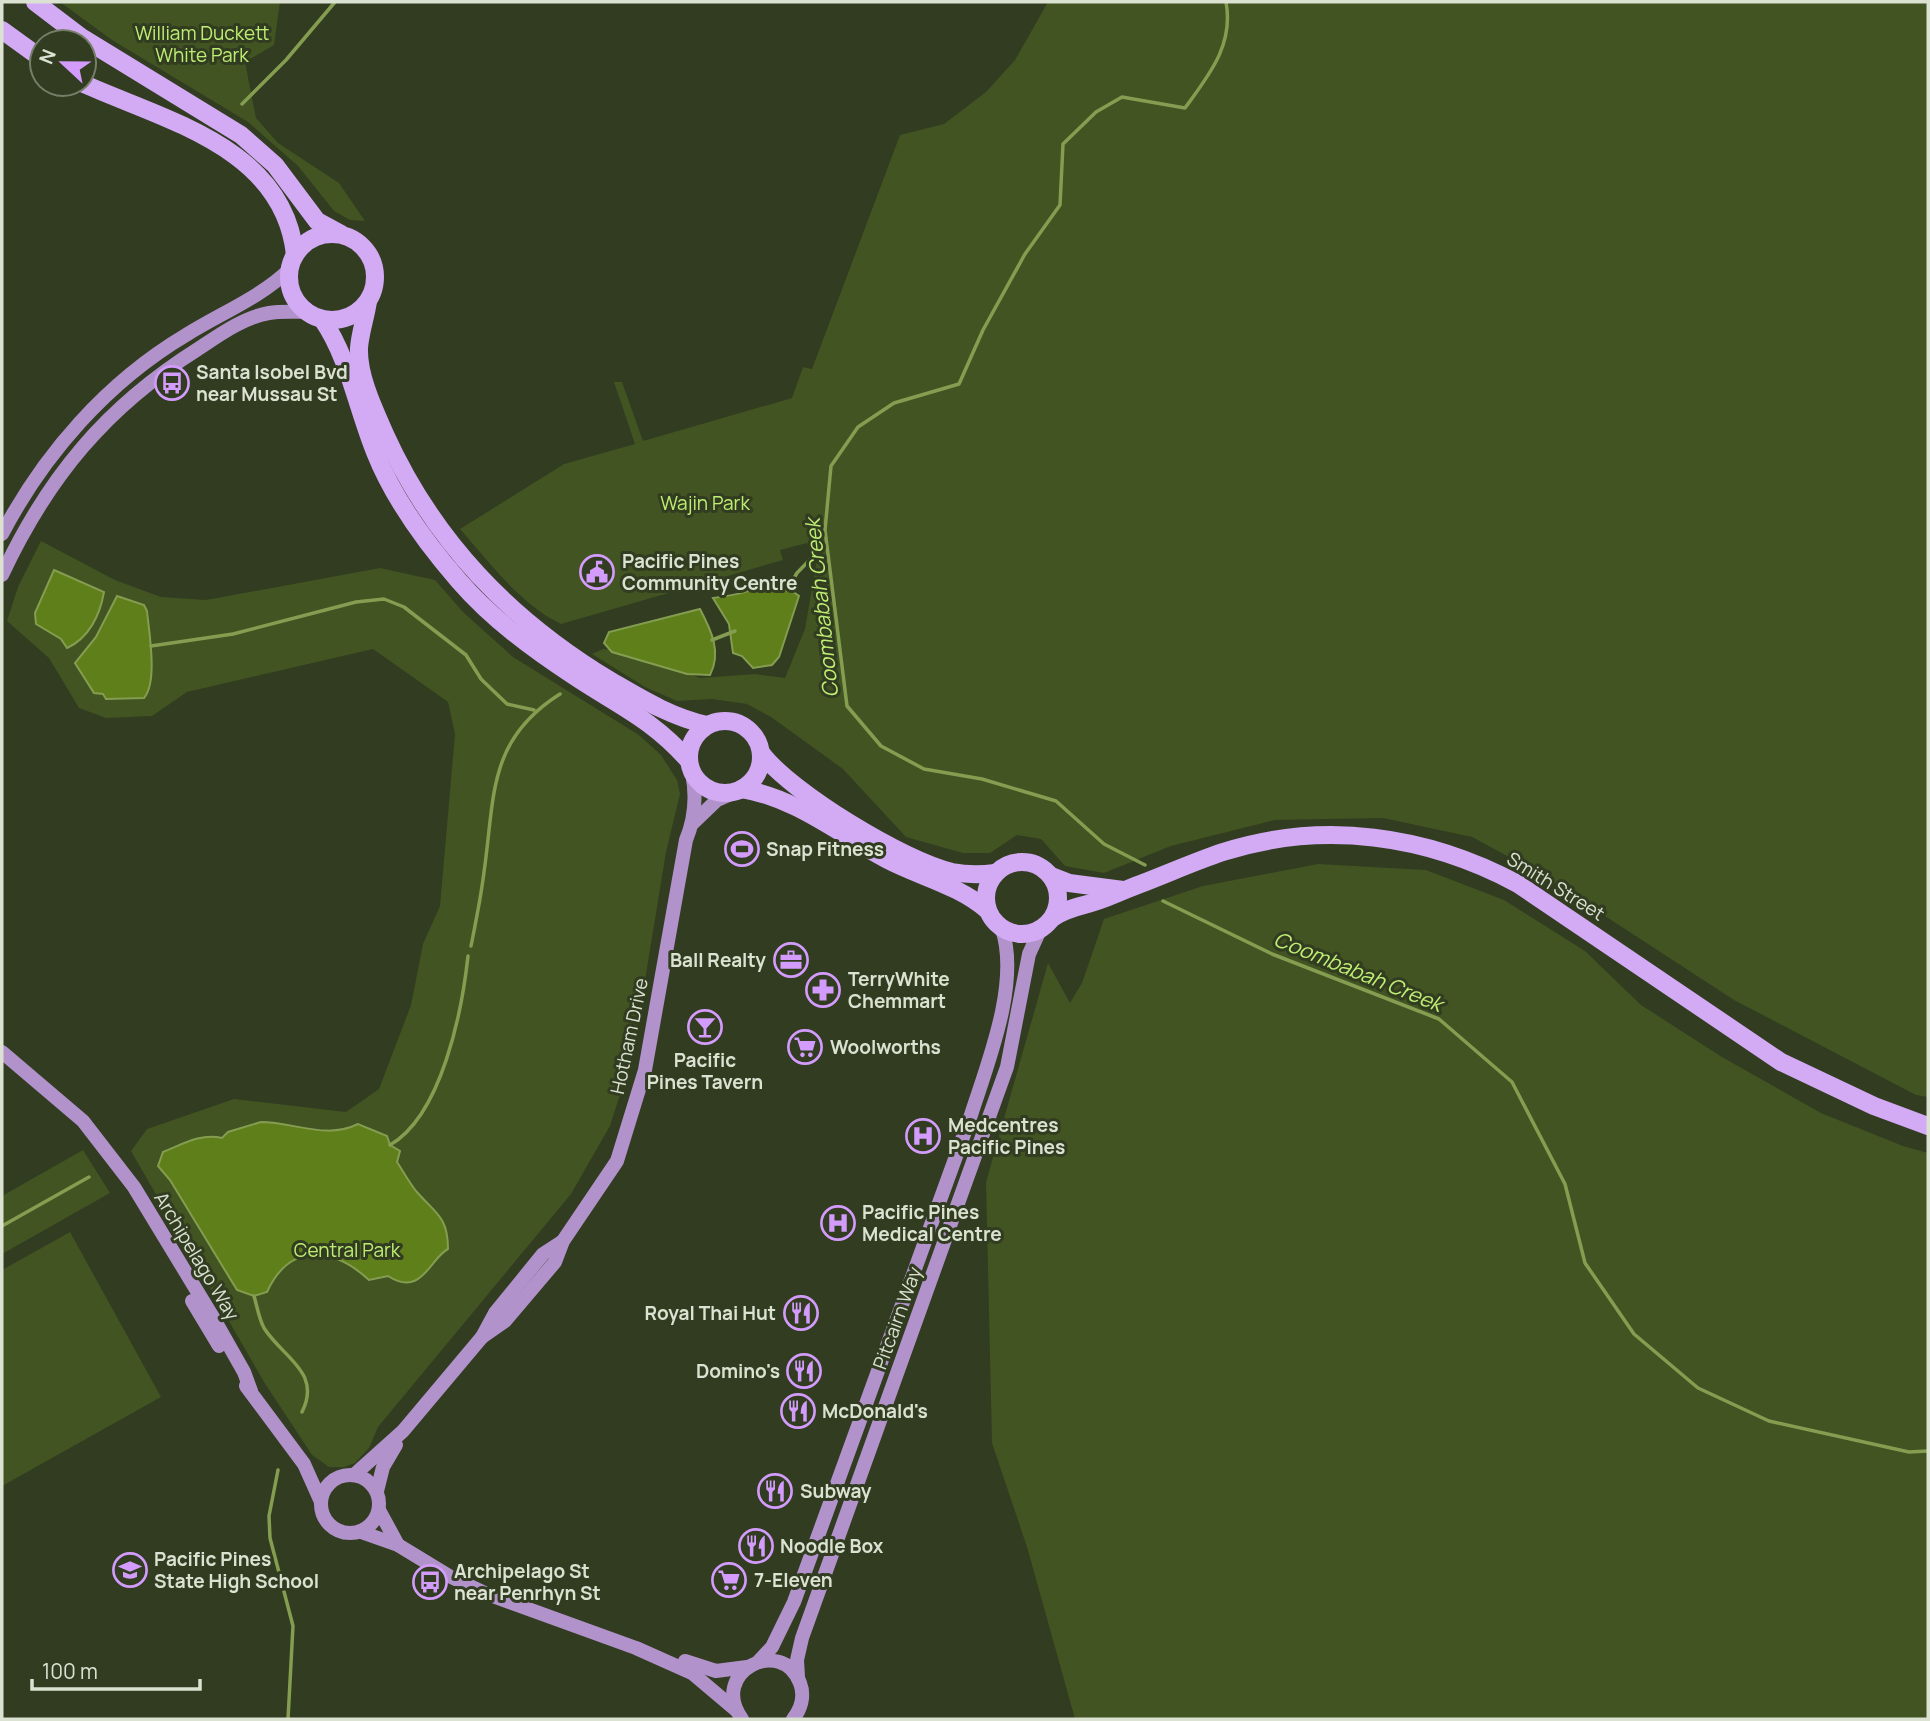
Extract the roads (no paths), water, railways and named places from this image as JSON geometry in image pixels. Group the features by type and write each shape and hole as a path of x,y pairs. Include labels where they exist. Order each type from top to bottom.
{"main road":[{"path":"34,2 81,37 242,135 275,165 317,221 358,242 372,259 375,280 359,349 365,380 378,418 402,472 429,516 465,564 488,589 554,644 660,710 683,720 707,725 730,721 742,724 752,732 762,754 776,773 801,793 908,856 950,872 974,876 995,873 1017,862 1030,862 1051,876 1058,896 1054,917 1040,930 1027,934 1002,929 987,909 968,894 887,860 790,803 769,794 710,790 666,735 640,715 534,649 491,614 422,536 392,488 376,454 337,341 292,293 292,262 285,210 271,188 243,161 210,139 98,90"},
{"path":"2,30 28,49"},
{"path":"292,262 314,237 341,234"},
{"path":"314,315 348,317 368,301"},
{"path":"691,767 692,741 707,725"},
{"path":"738,791 757,775 762,754"},
{"name":"Smith Street","path":"1054,917 1067,908 1103,900 1223,852 1260,842 1360,835 1437,849 1486,867 1518,884 1782,1062 1874,1106 1928,1126"},
{"path":"987,909 988,884 995,873"},
{"name":"Smith Street","path":"1051,876 1069,883 1123,890"}],"street":[{"path":"2,534 21,497 60,445 100,401 138,368 184,335 272,287 292,262"},
{"path":"2,575 44,494 78,449 117,408 159,373 249,319 269,313 314,315"},
{"name":"Hotham Drive","path":"355,1475 403,1432 482,1337 495,1312 543,1254 563,1241 617,1161 645,1070 686,840 692,824 696,792 691,767"},
{"path":"692,824 718,800 738,791"},
{"name":"Pitcairn Way","path":"741,1717 733,1692 740,1674 772,1647 794,1602 971,1115 989,1058 1008,974 1008,947 1002,929"},
{"name":"Pitcairn Way","path":"793,1719 803,1698 797,1677 797,1660 802,1638 1007,1067 1029,954 1040,930"},
{"name":"Archipelago Way","path":"2,1052 63,1101 102,1145 205,1324 239,1379 251,1391 304,1464 321,1502"},
{"name":"Hotham Drive","path":"377,1491 383,1467 403,1432"},
{"path":"304,1464 336,1478"},
{"path":"398,1545 379,1510 377,1491 364,1478 355,1475 336,1478 328,1484 321,1502 325,1520 332,1528 341,1532 361,1532 398,1545 449,1576 487,1594 636,1648 692,1673 741,1717"},
{"path":"361,1532 375,1519 379,1510"},
{"path":"636,1648 662,1653 709,1670 780,1662 797,1677"}],"waterway":[{"path":"242,104 286,60 335,2"},
{"name":"Coombabah Creek","path":"1145,865 1104,844 1056,801 982,779 924,769 881,746 847,706 825,530 831,466 858,427 894,403 959,384 983,330 1025,254 1060,205 1063,144 1096,112 1122,97 1185,108 1218,59 1228,18 1226,2"},
{"path":"787,590 797,573 826,543"},
{"path":"151,646 233,634 356,602 384,599 404,607 466,655 481,679 507,704 534,710"},
{"path":"712,640 735,631"},
{"path":"471,946 499,772 519,731 536,712 560,694"},
{"name":"Coombabah Creek","path":"1163,901 1272,954 1439,1019 1512,1082 1565,1184 1585,1263 1634,1334 1698,1388 1769,1421 1909,1452 1928,1451"},
{"path":"390,1145 408,1131 436,1087 461,1005 468,956"},
{"path":"2,1226 89,1177"},
{"path":"254,1296 264,1328 304,1376 307,1398 302,1412"},
{"path":"278,1470 269,1516 270,1538 293,1626 288,1719"}],"place":[{"name":"Santa Isobel Bvd near Mussau St","path":"172,383"},
{"name":"Pacific Pines Community Centre","path":"597,572"},
{"name":"Snap Fitness","path":"742,849"},
{"name":"Ball Realty","path":"791,960"},
{"name":"TerryWhite Chemmart","path":"823,990"},
{"name":"Pacific Pines Tavern","path":"705,1027"},
{"name":"Woolworths","path":"805,1047"},
{"name":"Medcentres Pacific Pines","path":"923,1136"},
{"name":"Pacific Pines Medical Centre","path":"838,1223"},
{"name":"Royal Thai Hut","path":"801,1313"},
{"name":"Domino's","path":"804,1371"},
{"name":"McDonald's","path":"798,1411"},
{"name":"Subway","path":"775,1491"},
{"name":"Noodle Box","path":"756,1546"},
{"name":"Pacific Pines State High School","path":"130,1570"},
{"name":"7-Eleven","path":"729,1580"},
{"name":"Archipelago St near Penrhyn St","path":"430,1582"}],"park label":[{"name":"William Duckett White Park","path":"202,44"},
{"name":"Wajin Park","path":"705,503"},
{"name":"Central Park","path":"347,1250"}]}
